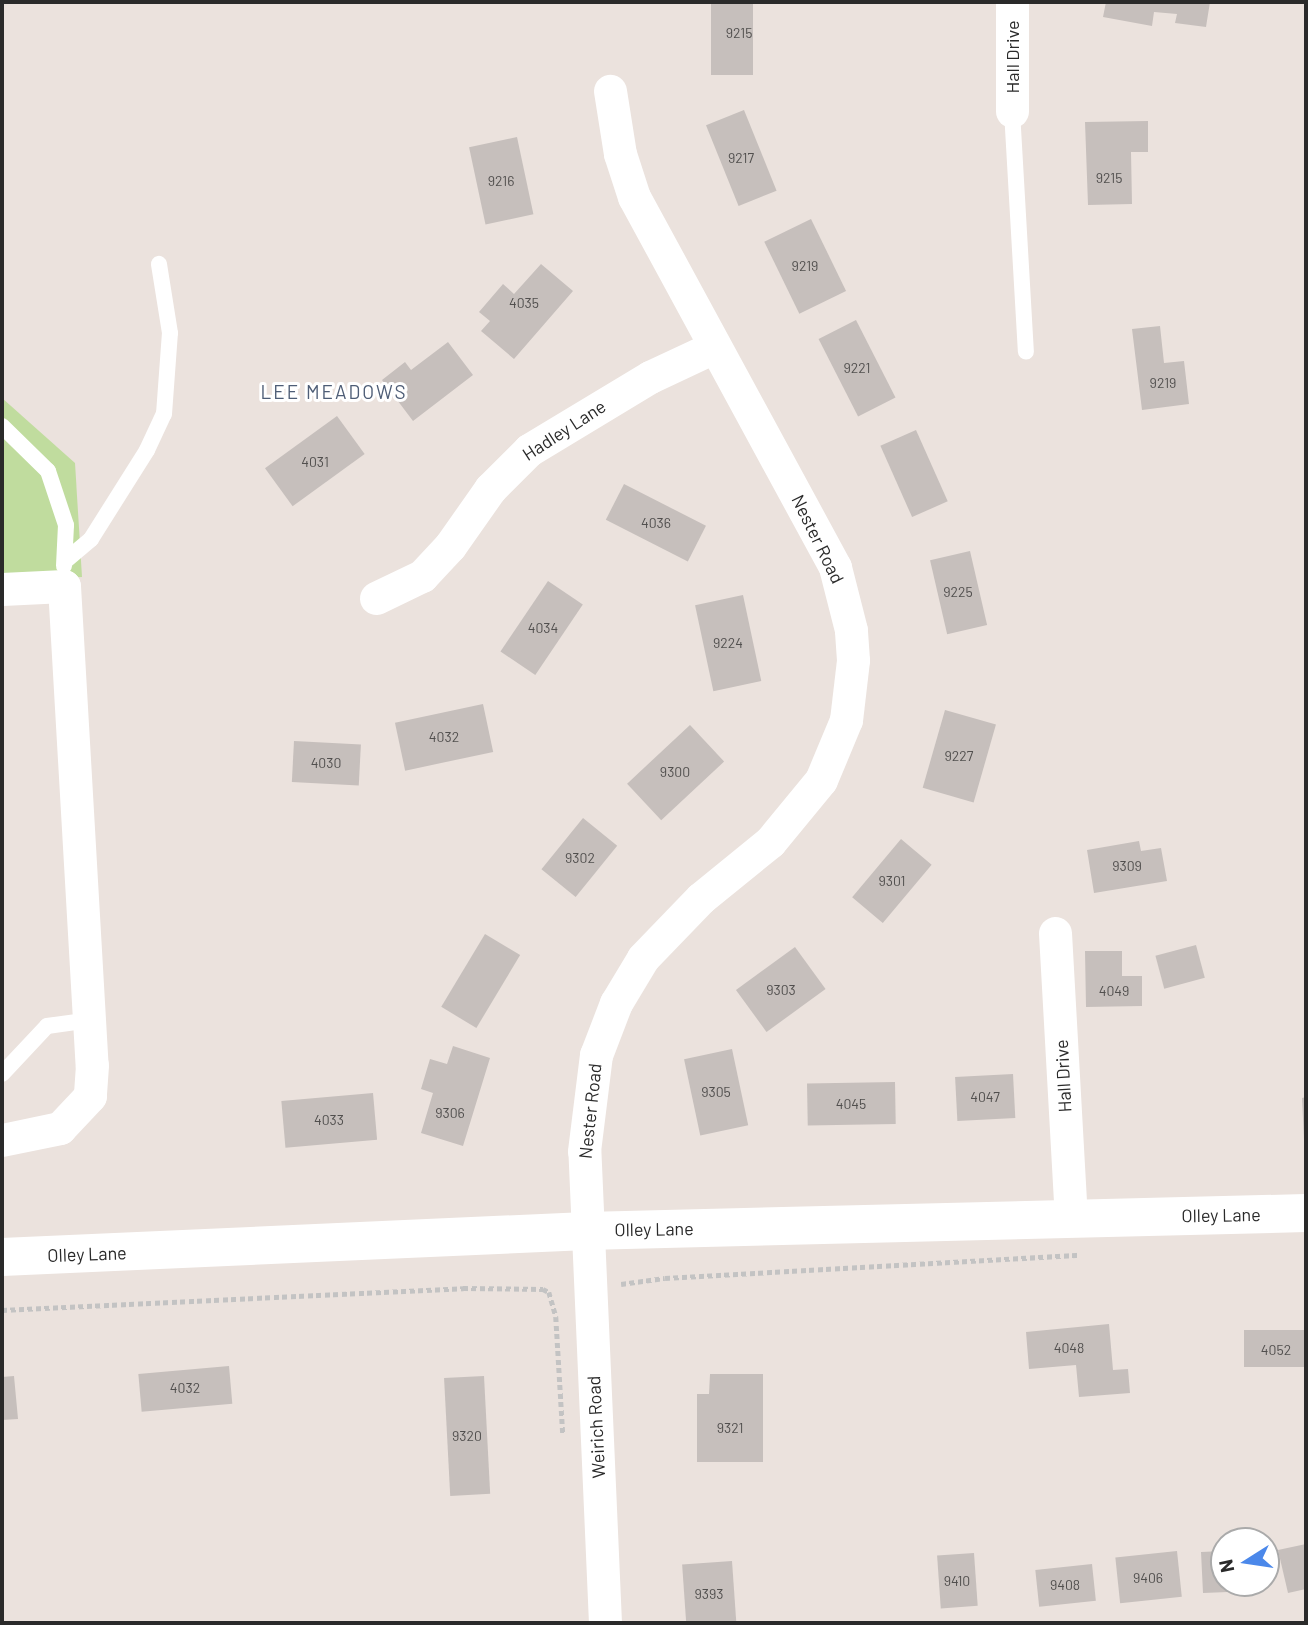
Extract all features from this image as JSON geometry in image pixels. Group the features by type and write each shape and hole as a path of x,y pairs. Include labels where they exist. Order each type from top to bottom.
{"main road":[{"name":"Olley Lane","path":"2,1257 586,1231 1306,1213"}],"street":[{"name":"Hall Drive","path":"1012,2 1012,111"},
{"name":"Nester Road","path":"586,1231 584,1151 589,1084 616,1003 643,958 672,924 770,842 804,806 835,753 852,690 851,630 835,566 634,197 620,154 610,91"},
{"name":"Hadley Lane","path":"376,598 422,576 450,546 490,489 529,450 650,377 714,347"},
{"path":"2,589 64,573 90,1020 90,1096 60,1128 2,1140"},
{"name":"Hall Drive","path":"1055,933 1071,1219"},
{"name":"Weirich Road","path":"586,1231 605,1623"}],"lane":[{"path":"1012,111 1026,352"},
{"path":"64,573 91,539 147,450 164,414 170,333 159,264"},
{"path":"2,426 48,471 66,525 64,573"},
{"path":"2,1074 47,1027 90,1020"}],"path":[{"path":"616,1285 677,1277 1083,1255"},
{"path":"549,1292 559,1284"},
{"path":"2,1310 463,1288 532,1287 549,1292"},
{"path":"549,1292 556,1317 563,1442"}],"green space":[{"path":"2,398 75,463 82,577 2,582"}],"building":[{"path":"711,2 753,2 753,75 711,75"},
{"path":"1106,2 1210,2 1206,27 1175,23 1177,14 1154,12 1152,26 1103,17"},
{"path":"744,110 777,191 739,206 706,125"},
{"path":"1148,121 1148,152 1131,152 1132,204 1088,205 1085,122"},
{"path":"517,137 533,214 485,224 469,147"},
{"path":"811,219 846,291 799,314 764,242"},
{"path":"541,264 573,291 514,359 481,331 490,321 479,312 503,284 514,294"},
{"path":"856,320 895,398 858,417 819,339"},
{"path":"1160,326 1164,363 1184,361 1189,404 1142,410 1132,329"},
{"path":"448,342 473,375 413,421 382,380 405,362 411,370"},
{"path":"337,416 365,454 293,506 265,468"},
{"path":"916,430 948,501 912,517 880,446"},
{"path":"624,484 706,526 688,561 606,520"},
{"path":"970,551 987,625 947,634 930,560"},
{"path":"548,581 583,604 535,675 500,651"},
{"path":"743,595 761,681 713,691 695,605"},
{"path":"483,704 493,752 405,771 395,723"},
{"path":"945,710 996,725 974,802 923,788"},
{"path":"690,725 724,762 661,820 627,784"},
{"path":"294,741 361,745 359,785 292,782"},
{"path":"583,818 617,846 576,897 541,869"},
{"path":"901,839 932,865 883,923 852,897"},
{"path":"1139,841 1141,851 1161,848 1167,881 1094,893 1087,850"},
{"path":"485,934 520,955 476,1028 441,1007"},
{"path":"1196,945 1205,978 1164,989 1155,956"},
{"path":"795,947 826,989 767,1032 736,990"},
{"path":"1085,951 1122,951 1122,976 1142,976 1142,1006 1086,1007"},
{"path":"453,1046 490,1058 463,1146 421,1133 433,1093 421,1089 430,1059 447,1064"},
{"path":"732,1049 748,1125 700,1135 684,1059"},
{"path":"1013,1074 1015,1118 957,1121 955,1077"},
{"path":"895,1082 896,1124 808,1126 807,1084"},
{"path":"373,1093 377,1140 285,1148 281,1101"},
{"path":"1306,1097 1306,1139 1304,1139 1302,1098"},
{"path":"1109,1324 1113,1370 1128,1369 1130,1393 1079,1397 1076,1365 1029,1369 1026,1332"},
{"path":"1244,1330 1306,1330 1306,1367 1244,1367"},
{"path":"229,1366 232,1404 142,1412 138,1374"},
{"path":"710,1374 763,1374 763,1462 697,1462 697,1394 709,1394"},
{"path":"14,1376 18,1419 2,1420 2,1377"},
{"path":"484,1376 490,1494 450,1496 444,1378"},
{"path":"1306,1544 1306,1589 1288,1593 1280,1550"},
{"path":"1177,1551 1182,1597 1120,1603 1115,1557"},
{"path":"1201,1552 1210,1552 1210,1593 1203,1593"},
{"path":"974,1553 978,1606 941,1608 937,1556"},
{"path":"732,1561 736,1623 686,1623 682,1564"},
{"path":"1092,1564 1096,1601 1039,1607 1035,1570"}],"district":[{"name":"LEE MEADOWS","path":"334,392"}]}
